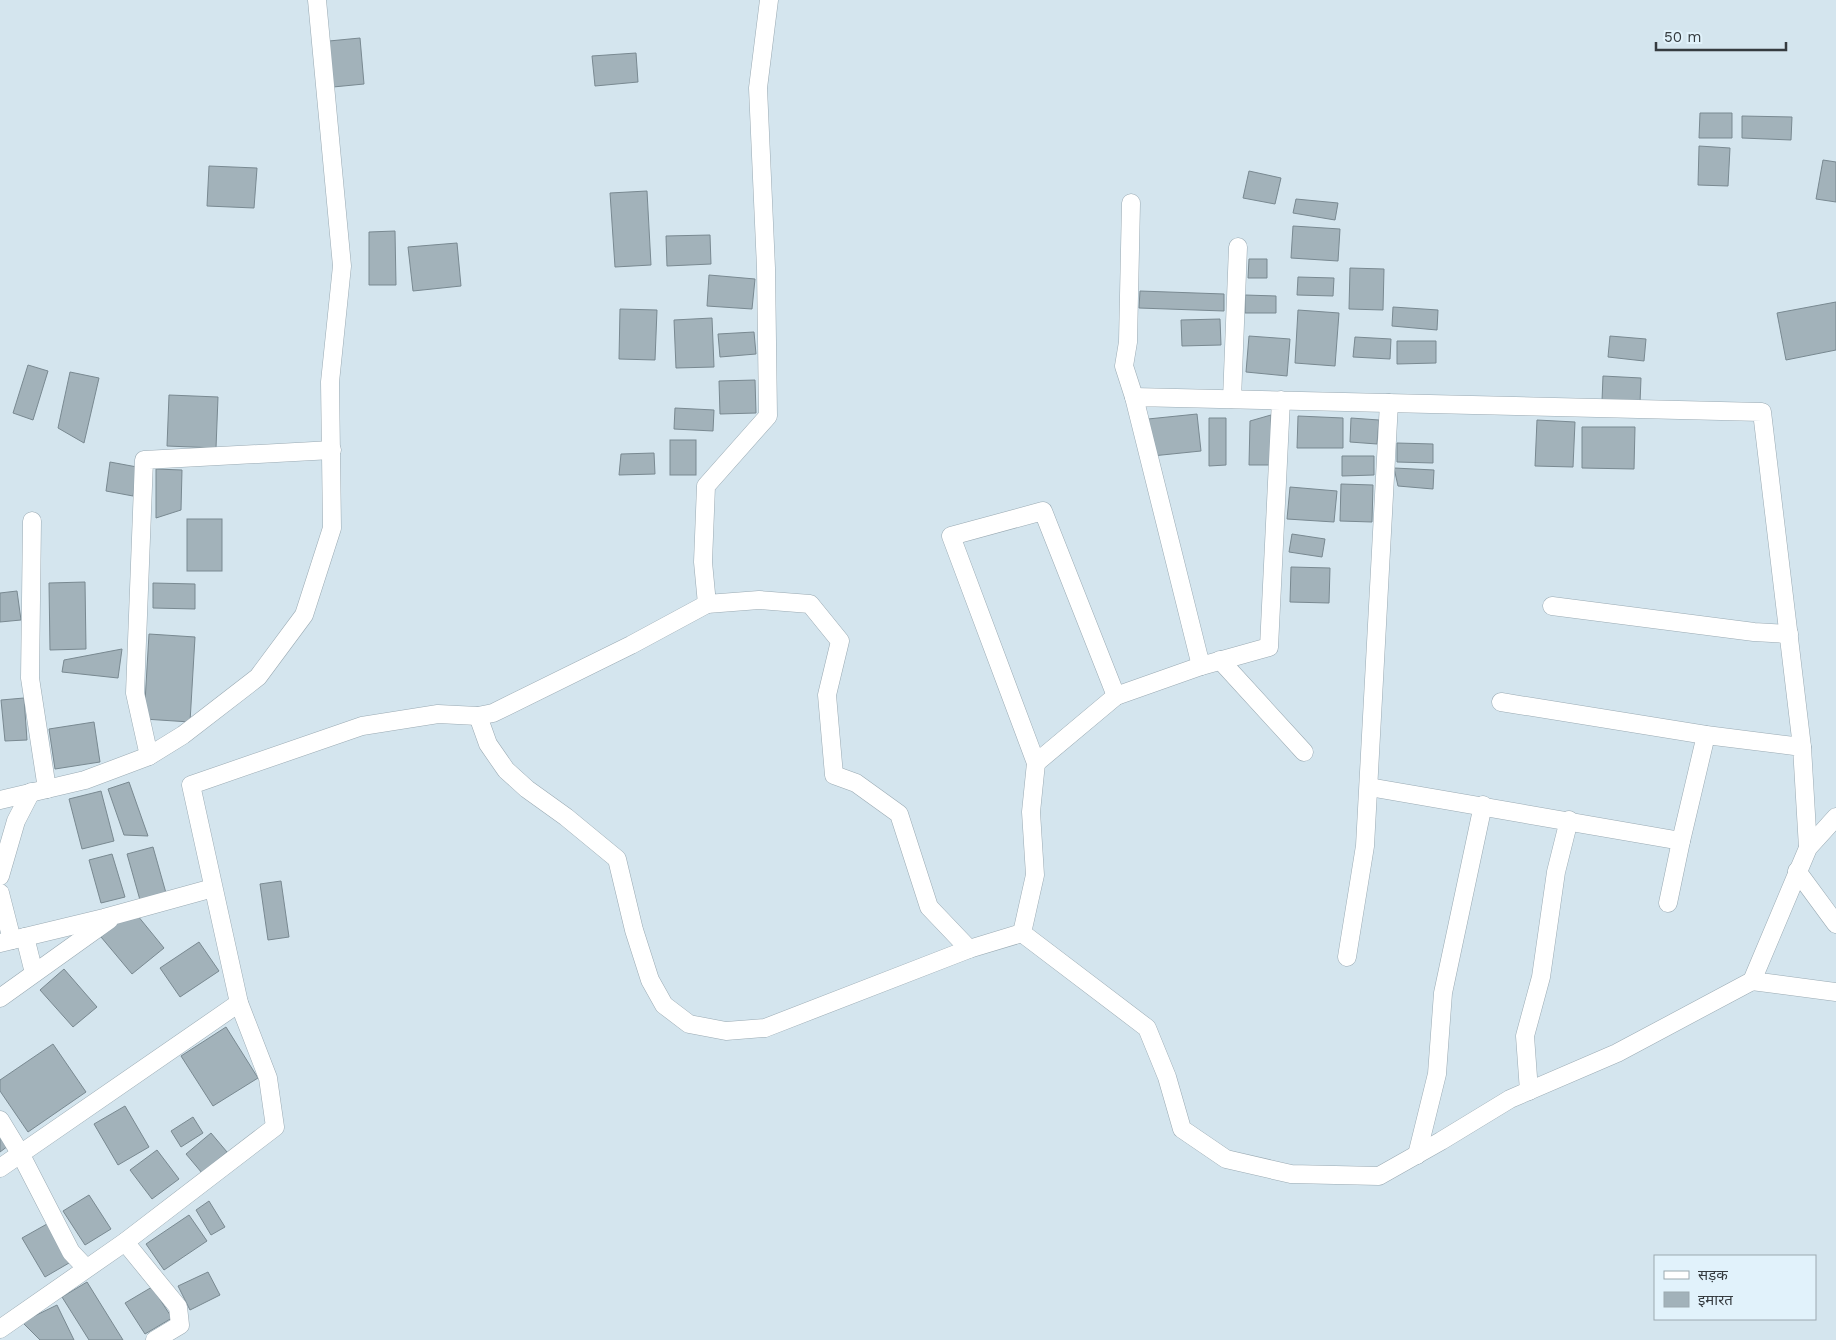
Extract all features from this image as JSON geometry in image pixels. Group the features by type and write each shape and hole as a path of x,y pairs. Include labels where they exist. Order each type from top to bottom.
{"street":[{"path":"0,800 85,780 149,756 183,735 258,677 304,615 332,528 330,382 342,266 317,0"},
{"path":"707,604 703,562 706,486 768,416 766,268 758,88 769,0"},
{"path":"1131,203 1128,342 1124,366 1134,397 1201,666"},
{"path":"1232,399 1238,247"},
{"path":"1134,397 1762,412 1802,747 1808,848"},
{"path":"1036,763 1116,696 1201,666 1269,647 1281,400"},
{"path":"1347,957 1365,846 1389,403"},
{"path":"149,756 135,694 144,460 332,450"},
{"path":"1022,933 1035,875 1031,812 1036,763 951,536 1043,511 1116,696"},
{"path":"0,876 16,821 39,791 30,678 32,521"},
{"path":"0,1329 125,1242 275,1127 268,1078 239,1002 191,785 362,726 438,714 478,716 493,713 632,645 707,604 759,600 810,604 840,641 827,695 834,776 856,782 899,814 929,908 969,949"},
{"path":"1552,606 1754,632 1789,634"},
{"path":"1220,660 1304,752"},
{"path":"1502,702 1706,735 1802,747"},
{"path":"478,716 488,744 506,770 527,789 566,817 617,859 634,930 650,980 664,1004 689,1024 726,1031 765,1028 969,949 1022,933"},
{"path":"1668,903 1706,735"},
{"path":"1369,787 1484,805 1681,841"},
{"path":"1417,1155 1437,1074 1443,994 1484,805"},
{"path":"1752,981 1808,848 1836,817"},
{"path":"1529,1091 1525,1036 1541,977 1556,872 1569,820"},
{"path":"1797,872 1836,922"},
{"path":"12,940 213,888"},
{"path":"0,893 12,940 34,974"},
{"path":"0,998 117,914"},
{"path":"1022,933 1148,1028 1167,1077 1182,1129 1226,1159 1291,1174 1379,1176 1510,1099 1616,1053 1752,981 1836,992"},
{"path":"0,1168 239,1002"},
{"path":"0,1120 20,1153 71,1252 86,1268"},
{"path":"125,1242 178,1307 180,1325 155,1340"}],"building":[{"path":"360,38 364,84 333,87 329,41"},
{"path":"636,53 638,82 595,86 592,56"},
{"path":"1700,113 1732,113 1732,138 1699,138"},
{"path":"1742,116 1792,117 1791,140 1742,138"},
{"path":"1699,146 1730,148 1728,186 1698,185"},
{"path":"1823,160 1836,162 1836,202 1816,199"},
{"path":"209,166 257,168 254,208 207,206"},
{"path":"1249,171 1281,178 1275,204 1243,198"},
{"path":"647,191 651,265 615,267 610,193"},
{"path":"1296,199 1338,203 1335,220 1293,213"},
{"path":"1293,226 1340,229 1338,261 1291,258"},
{"path":"395,231 396,285 369,285 369,232"},
{"path":"710,235 711,264 667,266 666,236"},
{"path":"457,243 461,286 413,291 408,247"},
{"path":"1249,259 1267,259 1267,278 1248,278"},
{"path":"1350,268 1384,269 1383,310 1349,309"},
{"path":"709,275 755,279 752,309 707,306"},
{"path":"1298,277 1334,278 1333,296 1297,295"},
{"path":"1140,291 1224,294 1224,311 1139,308"},
{"path":"1245,295 1276,296 1276,313 1245,313"},
{"path":"1836,302 1836,350 1786,360 1777,313"},
{"path":"1393,307 1438,310 1437,330 1392,326"},
{"path":"620,309 657,310 655,360 619,359"},
{"path":"1298,310 1339,313 1335,366 1295,363"},
{"path":"712,318 714,367 676,368 674,320"},
{"path":"1220,319 1221,345 1182,346 1181,320"},
{"path":"754,332 756,354 720,357 718,334"},
{"path":"1249,336 1290,339 1287,376 1246,372"},
{"path":"1610,336 1646,339 1644,361 1608,357"},
{"path":"1355,337 1391,339 1390,359 1353,357"},
{"path":"1397,341 1436,341 1436,363 1397,364"},
{"path":"28,365 48,371 33,420 13,413"},
{"path":"70,372 99,378 84,443 58,428"},
{"path":"1603,376 1641,378 1640,403 1602,401"},
{"path":"755,380 756,413 720,414 719,381"},
{"path":"169,395 218,397 216,448 167,446"},
{"path":"675,408 714,410 713,431 674,429"},
{"path":"1197,414 1201,451 1152,456 1148,419"},
{"path":"1271,415 1270,465 1249,465 1250,421"},
{"path":"1298,416 1343,418 1343,448 1297,448"},
{"path":"1209,418 1226,418 1226,465 1209,466"},
{"path":"1351,418 1379,420 1377,444 1350,442"},
{"path":"1537,420 1575,422 1573,467 1535,466"},
{"path":"1582,427 1635,427 1634,469 1582,468"},
{"path":"670,440 696,440 696,475 670,475"},
{"path":"1397,443 1433,444 1433,463 1397,462"},
{"path":"654,453 655,474 619,475 621,454"},
{"path":"1342,456 1374,456 1374,475 1342,476"},
{"path":"110,462 137,467 133,496 106,491"},
{"path":"1394,468 1434,470 1433,489 1398,486"},
{"path":"156,469 182,470 181,510 156,518"},
{"path":"1341,484 1373,485 1372,522 1340,521"},
{"path":"1290,487 1337,491 1334,522 1287,519"},
{"path":"187,519 222,519 222,571 187,571"},
{"path":"1292,534 1325,539 1322,557 1289,552"},
{"path":"1291,567 1330,568 1329,603 1290,602"},
{"path":"85,582 86,649 50,650 49,583"},
{"path":"153,583 195,584 195,609 153,608"},
{"path":"17,591 21,620 0,622 0,593"},
{"path":"149,634 195,637 190,722 144,719"},
{"path":"122,649 118,678 62,672 64,660"},
{"path":"24,698 27,740 5,741 1,700"},
{"path":"94,722 100,762 55,769 49,729"},
{"path":"129,782 148,836 124,835 108,789"},
{"path":"101,791 114,841 82,849 69,799"},
{"path":"153,847 166,893 140,900 127,854"},
{"path":"112,854 125,897 101,903 89,860"},
{"path":"281,881 289,937 268,940 260,884"},
{"path":"133,910 164,948 132,974 101,937"},
{"path":"199,942 219,971 180,997 160,968"},
{"path":"64,969 97,1007 73,1027 40,990"},
{"path":"226,1027 258,1078 213,1106 181,1056"},
{"path":"53,1044 86,1092 28,1132 0,1091 0,1080"},
{"path":"125,1106 149,1147 118,1165 94,1124"},
{"path":"193,1117 203,1133 181,1147 171,1131"},
{"path":"211,1133 227,1152 202,1173 186,1154"},
{"path":"0,1134 8,1146 0,1152"},
{"path":"157,1150 179,1179 152,1199 130,1170"},
{"path":"89,1195 111,1229 85,1245 63,1211"},
{"path":"209,1201 225,1227 211,1235 196,1210"},
{"path":"189,1215 207,1241 164,1270 146,1244"},
{"path":"47,1224 69,1263 45,1277 22,1238"},
{"path":"208,1272 220,1295 190,1310 178,1286"},
{"path":"87,1282 123,1340 89,1340 62,1297"},
{"path":"152,1287 172,1318 145,1334 125,1303"},
{"path":"57,1305 74,1340 40,1340 22,1322"}]}
